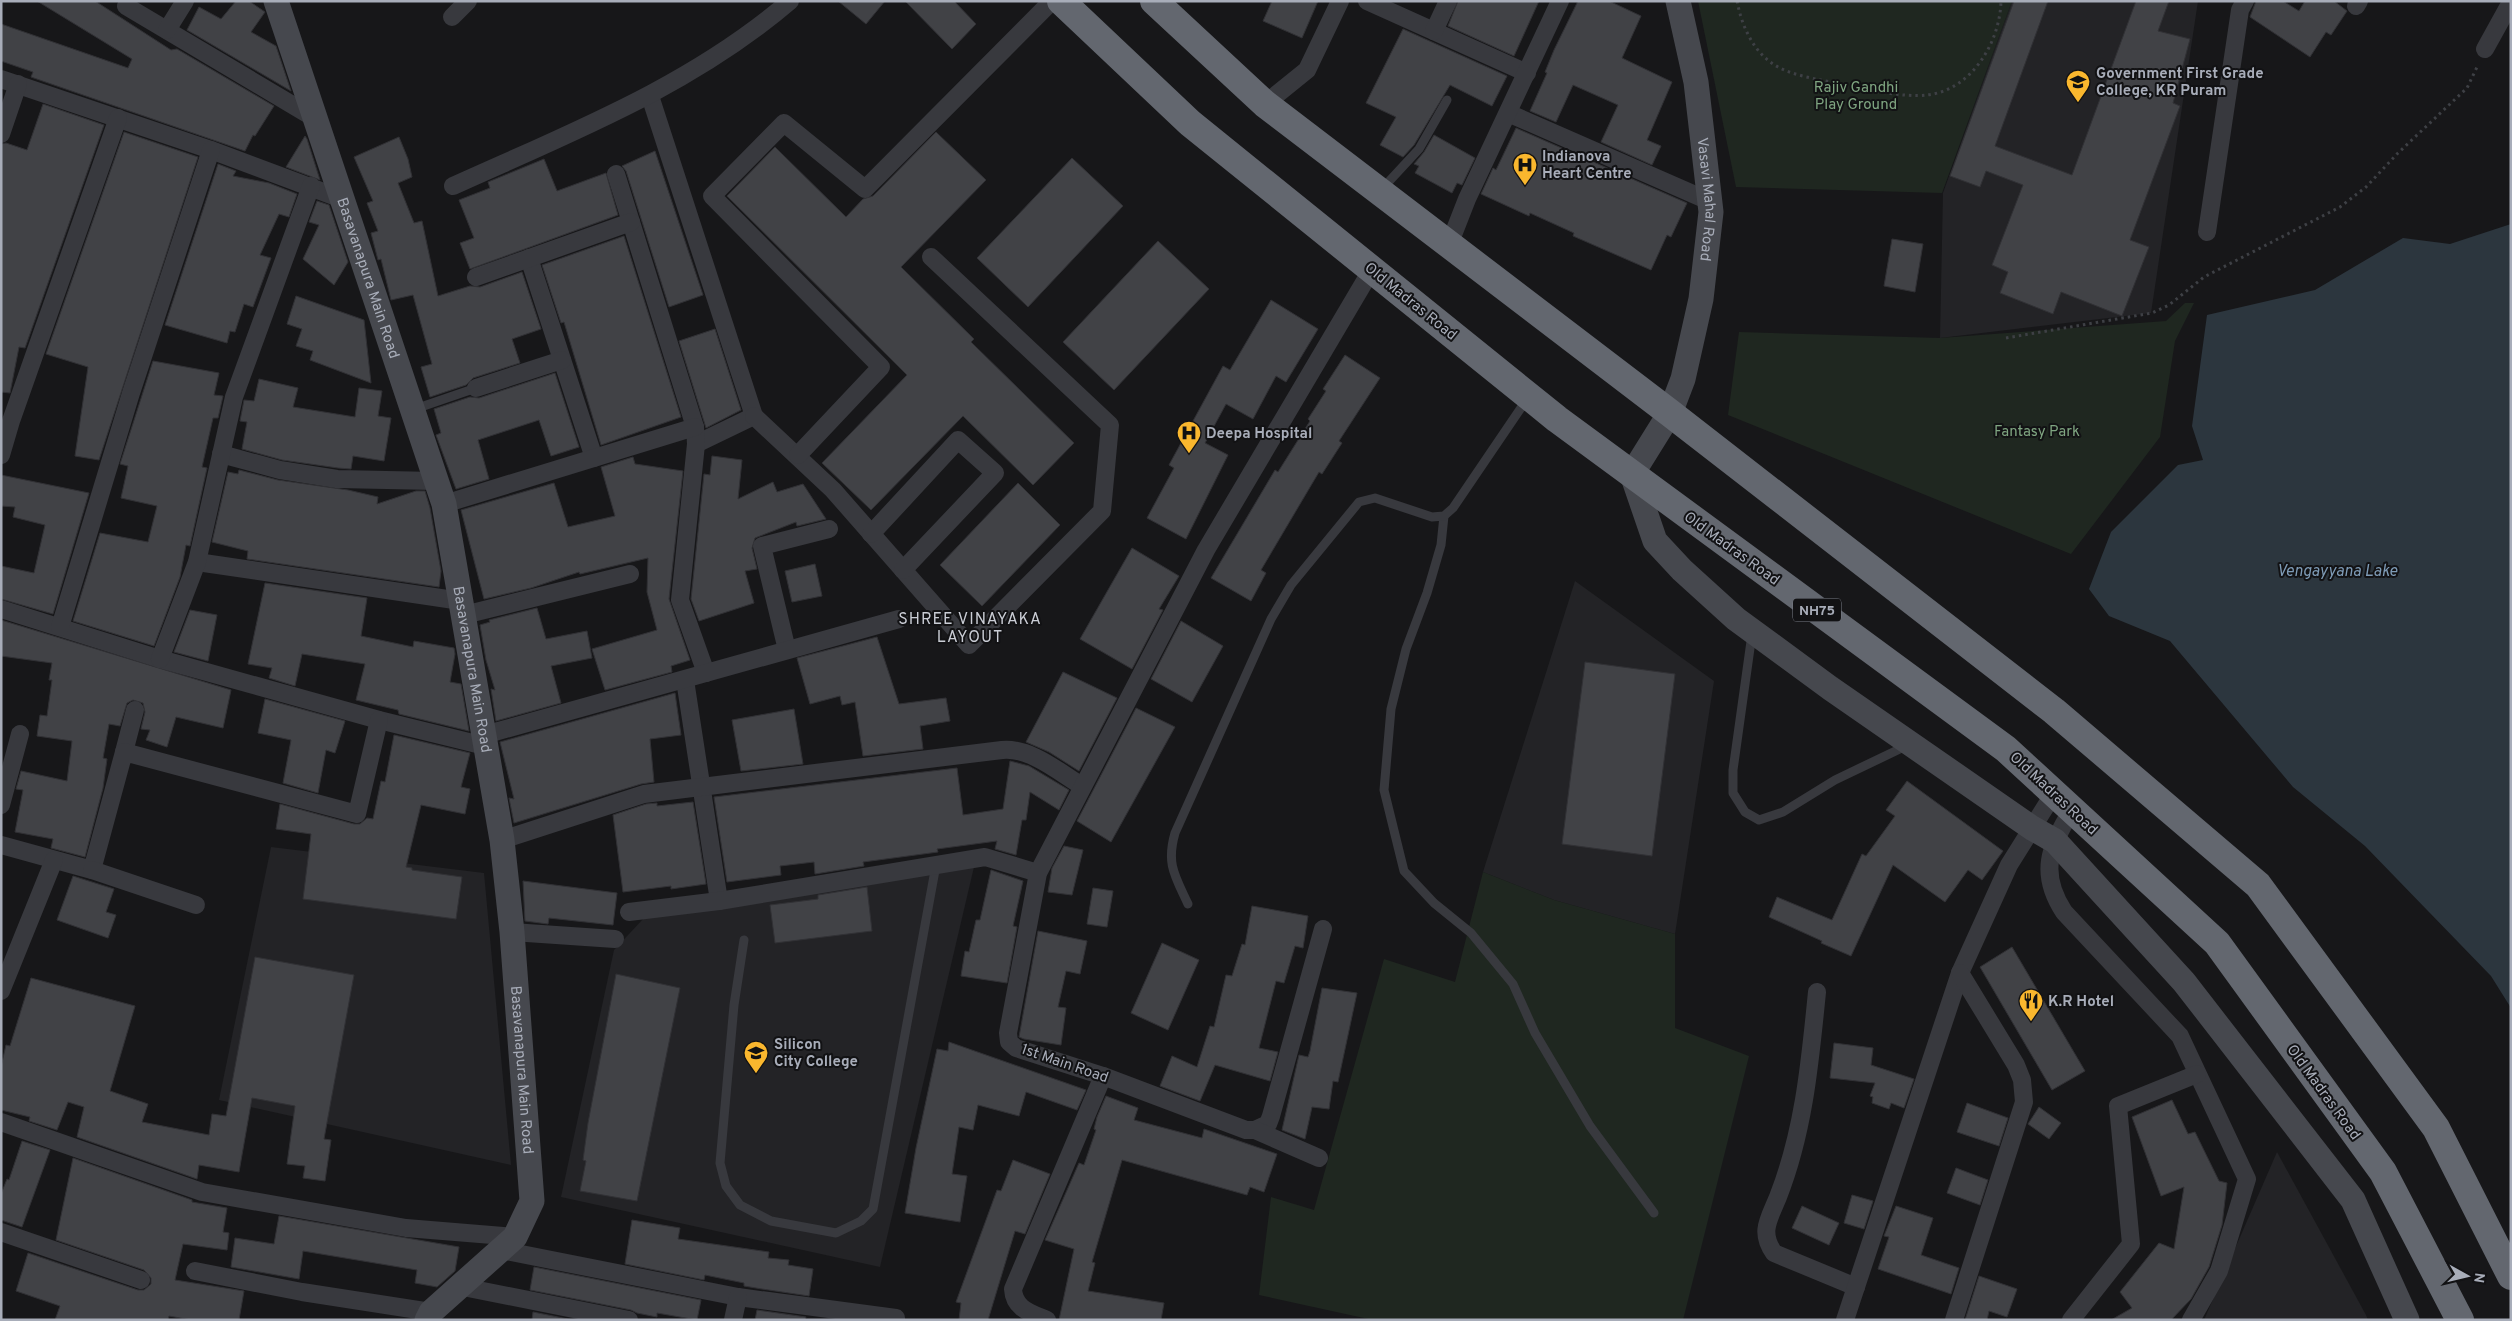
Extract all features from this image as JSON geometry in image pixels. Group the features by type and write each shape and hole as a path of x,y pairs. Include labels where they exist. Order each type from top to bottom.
{"highway":[{"name":"Old Madras Road","path":"1061,1 1190,123 1529,397 2006,749 2216,943 2383,1172 2460,1320"},
{"path":"1154,1 1265,104 1670,413 2054,711 2258,885 2436,1128 2511,1276"}],"street":[{"path":"168,30 185,1"},
{"name":"Basavanapura Main Road","path":"276,1 440,492 463,608 502,840 512,932 532,1201 508,1244 458,1286 429,1316"},
{"path":"452,17 468,1"},
{"path":"453,186 650,96 724,53 790,1"},
{"path":"798,456 882,367 712,196 784,123 865,189 1052,1"},
{"path":"1265,104 1307,70 1340,1"},
{"path":"1367,1 1526,73"},
{"path":"1434,31 1448,1"},
{"path":"1449,246 1468,199 1560,1"},
{"name":"Vasavi Mahal Road","path":"1632,474 1670,413 1683,379 1701,299 1710,212 1696,82 1678,1"},
{"path":"2207,232 2240,10 2245,1"},
{"path":"2485,49 2511,2"},
{"path":"126,6 316,119"},
{"path":"1,79 211,150 342,199"},
{"path":"1,134 18,84"},
{"path":"650,96 754,416 833,490 969,645 1102,511 1110,425 931,257"},
{"path":"1508,113 1709,201"},
{"path":"1,455 118,118"},
{"path":"60,626 134,383 211,150"},
{"path":"616,174 695,436 680,600 706,673"},
{"path":"160,659 197,562 234,397 311,186"},
{"path":"476,277 631,222"},
{"path":"529,258 594,458"},
{"path":"629,912 719,901 985,856 1038,873 1206,550 1372,269"},
{"path":"476,388 562,360"},
{"path":"221,454 280,470 440,492 695,436 754,416"},
{"path":"871,534 958,440 994,473 904,570"},
{"path":"1632,474 1655,541 1682,570 1752,632 2032,828 2055,841 2184,982 2353,1200 2407,1320"},
{"path":"787,650 762,546 830,529"},
{"path":"197,562 463,608 630,574"},
{"path":"1,609 160,659 379,720 484,740 706,673 898,619"},
{"path":"685,680 719,901"},
{"path":"92,870 135,710"},
{"path":"124,752 357,814 379,720"},
{"path":"1,805 20,734"},
{"path":"502,840 644,794 1013,749 1026,753 1082,786"},
{"path":"1845,1320 1960,973 2009,865 2032,828 2063,802"},
{"path":"2063,802 2049,877 2053,895 2064,912 2180,1036 2247,1179 2219,1270 2191,1320"},
{"path":"1,844 92,870 196,905"},
{"path":"1,991 54,860"},
{"name":"1st Main Road","path":"1038,873 1008,1033 1009,1042 1016,1048 1103,1076 1246,1130 1255,1130 1319,1158"},
{"path":"1255,1130 1268,1124 1271,1116 1323,929"},
{"path":"512,932 615,940"},
{"path":"1954,1320 2024,1102 2022,1080 2016,1065 1960,973"},
{"path":"1817,992 1806,1096 1787,1173 1766,1228 1766,1242 1774,1253 1856,1287"},
{"path":"2071,1320 2131,1244 2118,1106 2198,1074"},
{"path":"1047,1320 1018,1305 1013,1298 1013,1289 1103,1076"},
{"path":"3,1127 202,1192 508,1244 738,1297 896,1318"},
{"path":"1,1232 140,1280"},
{"path":"196,1271 429,1316"},
{"path":"458,1286 630,1320"},
{"path":"733,1320 738,1297"}],"lane":[{"path":"1379,192 1419,149 1447,100"},
{"path":"412,410 476,388"},
{"path":"1188,904 1171,869 1170,850 1175,833 1272,619 1291,585 1359,502 1366,498 1375,498 1432,517 1444,516 1453,508 1529,397"},
{"path":"1444,516 1441,545 1427,593 1406,650 1391,709 1384,790 1404,871 1434,903 1471,933 1513,984 1534,1033 1590,1126 1654,1212"},
{"path":"1752,632 1733,770 1733,793 1745,812 1759,820 1783,812 1836,780 1910,743"},
{"path":"744,940 734,1005 720,1163 726,1186 740,1205 771,1221 836,1232 861,1221 874,1209 936,865"}],"path":[{"path":"1737,1 1746,31 1766,58 1779,68 1856,87 1927,95 1958,82 1982,59 1998,29 2001,1"},
{"path":"2006,338 2152,313 2169,305 2204,277 2340,207 2366,187 2398,153 2468,88 2485,49"}],"shaded area":[{"name":"Government First Grade College, KR Puram","path":"2012,1 2198,1 2151,313 1940,338 1943,193"},
{"path":"1575,581 1714,681 1675,934 1554,900 1483,872"},
{"path":"271,847 484,873 511,1165 219,1100"},
{"name":"Silicon City College","path":"974,867 880,1267 561,1197 614,950 644,918"},
{"path":"2277,1152 2366,1315 2368,1320 2204,1320"}],"green space":[{"name":"Rajiv Gandhi Play Ground","path":"1698,1 2012,1 1942,193 1736,187"},
{"name":"Fantasy Park","path":"2185,303 2194,303 2175,341 2160,437 2071,554 1728,415 1739,332 1940,338 2166,321"},
{"path":"1483,872 1554,900 1675,934 1675,1028 1749,1056 1683,1320 1373,1320 1259,1295 1271,1197 1314,1210 1384,959 1455,982"}],"water":[{"name":"Vengayyana Lake","path":"2511,224 2511,1008 2491,976 2365,846 2293,787 2170,641 2109,616 2089,589 2111,532 2178,465 2203,460 2192,426 2207,315 2315,290 2403,238 2450,244"}],"building":[{"path":"37,1 95,1 171,50 177,49 274,106 255,136 253,135 245,151 31,77 33,72 1,61 1,24 128,68 132,59"},
{"path":"236,1 249,1 265,12 251,32 276,46 291,91 187,30 199,7 221,19"},
{"path":"838,1 885,1 866,24"},
{"path":"905,1 954,1 976,24 952,49"},
{"path":"1272,1 1318,1 1302,38 1263,21"},
{"path":"1458,1 1539,1 1514,56 1448,26"},
{"path":"1578,1 1609,1 1641,16 1622,58 1672,82 1647,140 1661,146 1652,165 1601,142 1618,105 1573,85 1556,122 1530,111 1547,73 1545,72 1554,50"},
{"path":"2014,1 2048,1 1995,146 2072,175 2136,1 2169,1 2158,31 2190,39 2173,103 2180,106 2130,240 2149,247 2122,316 2061,292 2053,314 2000,293 2008,272 1992,265 2023,185 1986,171 1980,187 1950,176"},
{"path":"2256,1 2283,1 2299,11 2305,1 2334,1 2347,11 2331,35 2326,32 2310,57 2250,17"},
{"path":"1403,29 1507,76 1492,106 1450,85 1414,145 1403,157 1380,145 1396,117 1366,103"},
{"path":"43,104 104,125 25,348 19,347 10,393 1,392 1,144 6,143 27,150"},
{"path":"1516,128 1687,203 1671,237 1667,235 1651,270 1573,236 1574,233 1530,213 1529,216 1481,194 1493,168 1496,170"},
{"path":"124,132 198,157 99,460 75,456 88,367 46,354"},
{"path":"936,132 986,180 901,267 974,339 971,342 1074,443 1033,485 963,416 871,510 822,463 907,375 727,196 775,147 846,217 863,199 873,196"},
{"path":"1434,135 1475,158 1462,185 1457,183 1452,193 1415,173 1419,166 1414,164"},
{"path":"305,136 307,139 320,180 286,167"},
{"path":"399,137 408,159 412,177 398,183 414,223 422,221 438,296 470,286 480,287 522,272 541,329 512,339 520,363 473,378 466,385 430,397 421,367 432,364 413,295 391,300 381,259 378,260 371,233 378,231 367,203 373,201 354,157"},
{"path":"655,151 703,295 669,307 626,171 622,166"},
{"path":"1072,158 1123,206 1028,307 977,258"},
{"path":"544,159 557,191 606,173 618,215 470,269 460,243 474,238 459,200 490,188 488,182"},
{"path":"218,164 236,171 233,176 269,183 297,194 289,217 279,214 260,255 271,258 253,307 244,304 235,332 230,331 227,343 165,325"},
{"path":"317,201 329,205 348,262 334,285 303,259 319,225 309,222"},
{"path":"624,236 681,417 601,445 564,322 561,323 542,265"},
{"path":"1892,239 1923,244 1915,292 1884,286"},
{"path":"1158,241 1209,289 1114,390 1063,342"},
{"path":"296,296 364,320 371,383 310,360 313,351 296,346 302,329 287,324"},
{"path":"1271,300 1318,329 1286,382 1276,376 1253,419 1226,404 1205,443 1228,455 1186,539 1147,518 1174,468 1169,465 1223,366 1230,370"},
{"path":"715,329 741,410 706,428 679,341"},
{"path":"1345,355 1380,378 1339,441 1342,443 1322,474 1319,472 1261,570 1266,573 1251,601 1211,578 1275,470 1278,472 1310,421 1308,419 1326,391 1323,389"},
{"path":"153,361 219,373 214,395 223,396 218,418 213,418 202,467 207,468 190,546 186,545 180,577 154,646 73,621 100,533 148,542 157,506 121,498 128,466 120,464"},
{"path":"555,373 579,447 551,456 539,420 478,440 489,479 456,489 436,435 441,433 434,409 470,397 479,398"},
{"path":"259,379 298,388 293,407 355,417 359,388 382,391 378,416 391,418 384,461 353,456 351,469 338,468 282,460 242,449 247,422 240,421 244,400 254,401"},
{"path":"712,456 742,460 738,499 773,482 777,492 803,484 826,519 797,526 796,522 755,538 752,548 757,569 745,571 754,603 699,621 691,599 704,474 710,475"},
{"path":"633,457 635,464 683,471 669,599 690,660 671,666 672,672 605,690 592,649 657,630 647,592 648,558 580,574 579,572 531,588 484,599 461,510 554,483 568,527 615,516 601,467"},
{"path":"239,470 278,480 348,490 378,497 377,504 416,491 425,491 430,508 441,571 439,587 247,559 248,551 212,542 228,472 238,474"},
{"path":"1,475 89,493 53,614 1,599 1,566 34,573 45,525 13,517 15,507 1,506"},
{"path":"1018,483 1060,525 982,606 940,565"},
{"path":"1132,548 1179,576 1159,609 1163,610 1132,669 1080,639"},
{"path":"815,564 822,596 792,602 785,571"},
{"path":"265,583 367,598 361,636 413,647 414,641 454,648 455,654 450,682 461,684 469,731 399,714 398,710 356,700 365,664 302,654 295,686 269,678 272,668 248,664"},
{"path":"537,608 546,639 587,631 592,658 551,666 561,703 496,721 491,689 495,690 486,660 480,625 490,622 489,620"},
{"path":"190,610 217,615 208,661 174,652"},
{"path":"1,620 231,690 223,728 176,717 167,747 146,740 150,730 141,729 145,712 143,703 133,700 127,703 120,726 109,724 103,758 107,759 103,788 85,857 51,848 53,839 15,832 23,790 16,789 21,771 67,781 72,741 37,736 40,715 47,716 52,680 49,680 52,663 1,656"},
{"path":"1181,621 1223,646 1192,702 1151,679"},
{"path":"877,637 899,704 946,698 950,721 920,726 923,749 863,756 855,702 842,705 840,696 810,704 797,658"},
{"path":"1585,662 1675,674 1652,856 1562,844"},
{"path":"1063,672 1117,698 1079,771 1049,752 1026,742"},
{"path":"675,693 681,735 650,739 654,782 641,784 514,823 509,798 514,799 500,742"},
{"path":"265,699 345,721 335,753 326,750 318,793 283,783 291,740 258,733"},
{"path":"1136,708 1175,727 1111,842 1077,821"},
{"path":"794,709 803,764 741,771 732,720"},
{"path":"394,735 470,753 461,787 470,789 465,814 421,805 406,867 412,868 412,870 462,877 456,919 303,899 311,834 276,829 280,804 354,824 360,824 367,818 373,819 381,781 385,782"},
{"path":"1010,761 1029,766 1069,790 1059,810 1030,792 1026,820 1022,820 1016,855 995,849 997,841 937,849 938,852 863,862 864,866 815,874 814,862 780,866 781,875 727,882 714,797 957,768 963,815 1003,809"},
{"path":"1907,781 2003,851 1982,880 1968,870 1945,902 1893,865 1851,956 1769,917 1777,897 1832,920 1862,854 1866,856 1895,816 1886,810"},
{"path":"693,802 706,884 671,889 671,886 623,892 613,815 646,804 657,803 657,806"},
{"path":"1064,846 1083,850 1072,895 1048,892 1052,868"},
{"path":"991,870 1023,881 1013,926 1017,927 1007,983 961,976 965,951 969,952 976,920 980,920"},
{"path":"73,876 114,889 106,912 116,915 108,938 57,920"},
{"path":"523,881 617,893 613,925 549,918 548,924 525,921"},
{"path":"867,887 872,931 775,943 770,905 818,899 818,895"},
{"path":"1093,888 1113,891 1107,927 1087,924"},
{"path":"1252,906 1308,916 1303,948 1295,946 1284,983 1276,981 1259,1048 1278,1052 1270,1081 1215,1065 1200,1101 1160,1086 1172,1056 1197,1067 1210,1026 1214,1027 1226,975 1232,976 1242,944 1245,945"},
{"path":"1038,931 1087,941 1080,974 1066,971 1058,1007 1066,1008 1061,1045 1019,1037"},
{"path":"1162,943 1199,960 1168,1030 1131,1013"},
{"path":"2012,947 2085,1071 2052,1090 1980,967"},
{"path":"255,957 354,975 324,1139 331,1140 325,1181 303,1178 305,1166 287,1164 295,1106 252,1098 239,1172 199,1165 197,1179 77,1137 84,1107 68,1102 57,1130 29,1121 30,1117 1,1110 1,1067 6,1045 10,1046 31,978 135,1006 110,1091 148,1104 142,1122 209,1135 212,1114 226,1116"},
{"path":"616,974 680,988 637,1201 580,1191 586,1161 583,1160 588,1123"},
{"path":"1322,988 1357,993 1338,1082 1333,1081 1329,1109 1312,1107 1305,1139 1282,1130 1299,1055 1308,1057 1310,1051"},
{"path":"949,1042 1086,1090 1077,1110 1026,1092 1019,1116 978,1105 973,1130 959,1127 952,1174 967,1176 960,1222 905,1213 916,1148 937,1049 948,1051"},
{"path":"1834,1043 1873,1048 1871,1065 1914,1079 1904,1108 1891,1103 1889,1109 1872,1103 1873,1097 1870,1096 1875,1083 1830,1078"},
{"path":"1106,1096 1138,1108 1134,1120 1202,1138 1204,1129 1277,1154 1264,1192 1250,1187 1247,1195 1122,1160 1092,1262 1095,1263 1088,1291 1164,1303 1161,1320 1059,1320 1074,1249 1045,1240 1079,1163 1084,1165 1096,1130 1094,1129 1097,1117"},
{"path":"2172,1100 2188,1134 2195,1132 2219,1181 2227,1183 2222,1225 2209,1267 2191,1299 2171,1320 2111,1320 2132,1308 2120,1292 2159,1243 2174,1249 2184,1187 2161,1196 2132,1117"},
{"path":"1967,1103 2008,1118 1999,1146 1957,1132"},
{"path":"2039,1107 2061,1123 2049,1139 2028,1124"},
{"path":"22,1141 50,1150 22,1227 1,1220 1,1194 7,1179 9,1180"},
{"path":"73,1158 192,1200 192,1202 227,1208 223,1232 229,1233 227,1250 183,1244 175,1280 244,1291 239,1320 191,1320 169,1316 168,1320 55,1320 60,1306 16,1291 28,1253 138,1290 144,1290 151,1284 151,1278 144,1270 56,1240"},
{"path":"1013,1160 1050,1174 1025,1234 1015,1231 988,1320 959,1320 961,1303 956,1302 997,1190 1001,1191"},
{"path":"1956,1168 1988,1180 1980,1205 1947,1193"},
{"path":"1852,1195 1873,1201 1864,1229 1844,1223"},
{"path":"1802,1206 1839,1223 1829,1245 1792,1228"},
{"path":"1896,1206 1933,1218 1921,1255 1959,1268 1951,1294 1878,1269 1889,1237 1884,1236"},
{"path":"279,1216 459,1247 455,1271 437,1287 415,1283 417,1270 303,1251 299,1279 231,1267 235,1238 274,1244"},
{"path":"632,1220 680,1228 678,1239 769,1252 768,1258 789,1260 788,1265 813,1269 809,1296 744,1286 744,1283 705,1275 704,1280 625,1264"},
{"path":"534,1267 701,1300 697,1320 657,1313 657,1317 530,1290"},
{"path":"1979,1276 2017,1289 2007,1317 1989,1311 1987,1320 1965,1320"},
{"path":"757,1310 806,1317 805,1320 755,1320"},
{"path":"533,1312 573,1320 532,1320"}],"place":[{"name":"Government First Grade College, KR Puram","path":"2078,103"},
{"name":"Indianova Heart Centre","path":"1525,186"},
{"name":"Deepa Hospital","path":"1189,454"},
{"name":"K.R Hotel","path":"2031,1022"},
{"name":"Silicon City College","path":"756,1074"}],"district":[{"name":"SHREE VINAYAKA LAYOUT","path":"970,627"}]}
